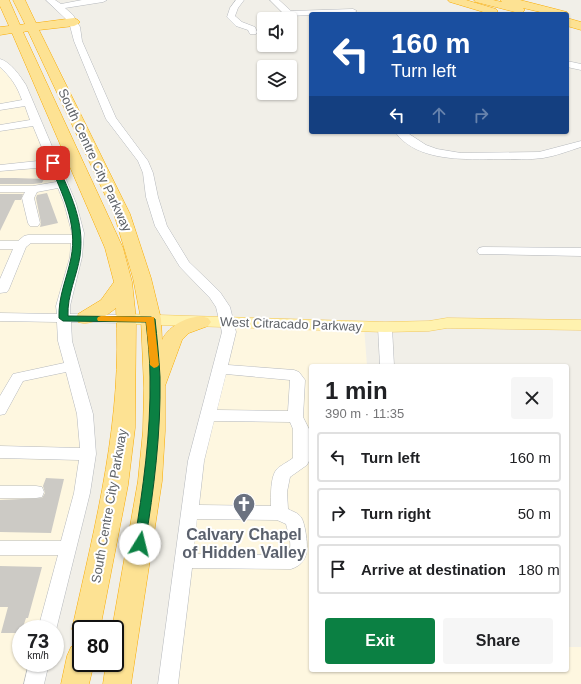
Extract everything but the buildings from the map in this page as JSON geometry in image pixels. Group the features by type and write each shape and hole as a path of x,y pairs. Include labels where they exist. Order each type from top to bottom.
{"highway":[{"name":"South Centre City Parkway","path":"3,0 102,218 114,248 123,282 126,319 124,428 116,485 88,620"},
{"name":"South Centre City Parkway","path":"19,0 122,214 142,278 151,319 155,388 154,431 150,481 117,684"},
{"path":"454,0 497,12"},
{"path":"480,0 527,12"},
{"path":"506,0 558,12"},
{"path":"526,0 562,12"},
{"path":"0,31 17,30 31,24 74,22"},
{"path":"569,23 581,26"},
{"path":"569,31 581,34"},
{"path":"0,35 13,38 23,45"},
{"path":"85,318 104,308 113,301 123,282"},
{"path":"155,388 174,338 182,329 201,322"},
{"path":"75,684 78,672"}],"main road":[{"name":"West Citracado Parkway","path":"126,319 384,327 429,326 447,323 581,325"}],"street":[{"path":"55,4 103,0"},
{"path":"240,0 234,8 231,17 239,24 252,29 253,32"},
{"path":"274,0 289,14 309,13"},
{"path":"55,4 74,22 78,41 110,117 143,161 148,173 152,197 161,226 184,264 215,295 223,308 228,323 229,332 196,461 168,684"},
{"path":"332,12 353,11"},
{"path":"0,62 13,74 21,85 62,184 74,218 78,239 76,257 63,304 63,318 65,341 85,414 88,454 82,494 50,620"},
{"path":"569,64 581,66"},
{"path":"0,98 27,99"},
{"path":"27,99 3,111 5,127 36,122"},
{"path":"402,134 415,145 433,152 455,156 534,155 551,153 581,144"},
{"path":"0,168 53,163"},
{"path":"0,189 33,189 62,184"},
{"path":"33,189 28,198 34,224"},
{"path":"0,289 2,289 21,245 28,239 78,239"},
{"path":"0,245 21,245"},
{"path":"483,251 581,252"},
{"name":"West Citracado Parkway","path":"0,318 126,319"},
{"path":"384,327 387,364"},
{"path":"0,410 18,377 72,366"},
{"path":"220,368 236,371 294,374 298,380 295,417 301,428 301,461 282,474 279,492 279,513"},
{"path":"208,415 295,417"},
{"path":"0,452 88,454"},
{"path":"0,492 36,492"},
{"path":"184,561 291,562 298,555 299,544 294,520 279,513 190,512"},
{"path":"0,548 68,548"},
{"path":"34,684 37,672"}],"shaded area":[{"path":"0,62 13,74 78,233 63,306 87,429 50,620 12,620 12,672 37,672 34,684 0,684"},
{"path":"228,323 364,326 367,364 309,364 309,672 569,672 569,647 581,647 581,684 168,684 182,583"}],"slow traffic":[{"path":"101,319 151,319 154,365"}],"place":[{"name":"Calvary Chapel of Hidden Valley","path":"244,524"}],"route":[{"path":"53,163 70,203 78,233 76,257 63,304 63,318 151,319 155,377 154,431 150,481 140,544"}]}
